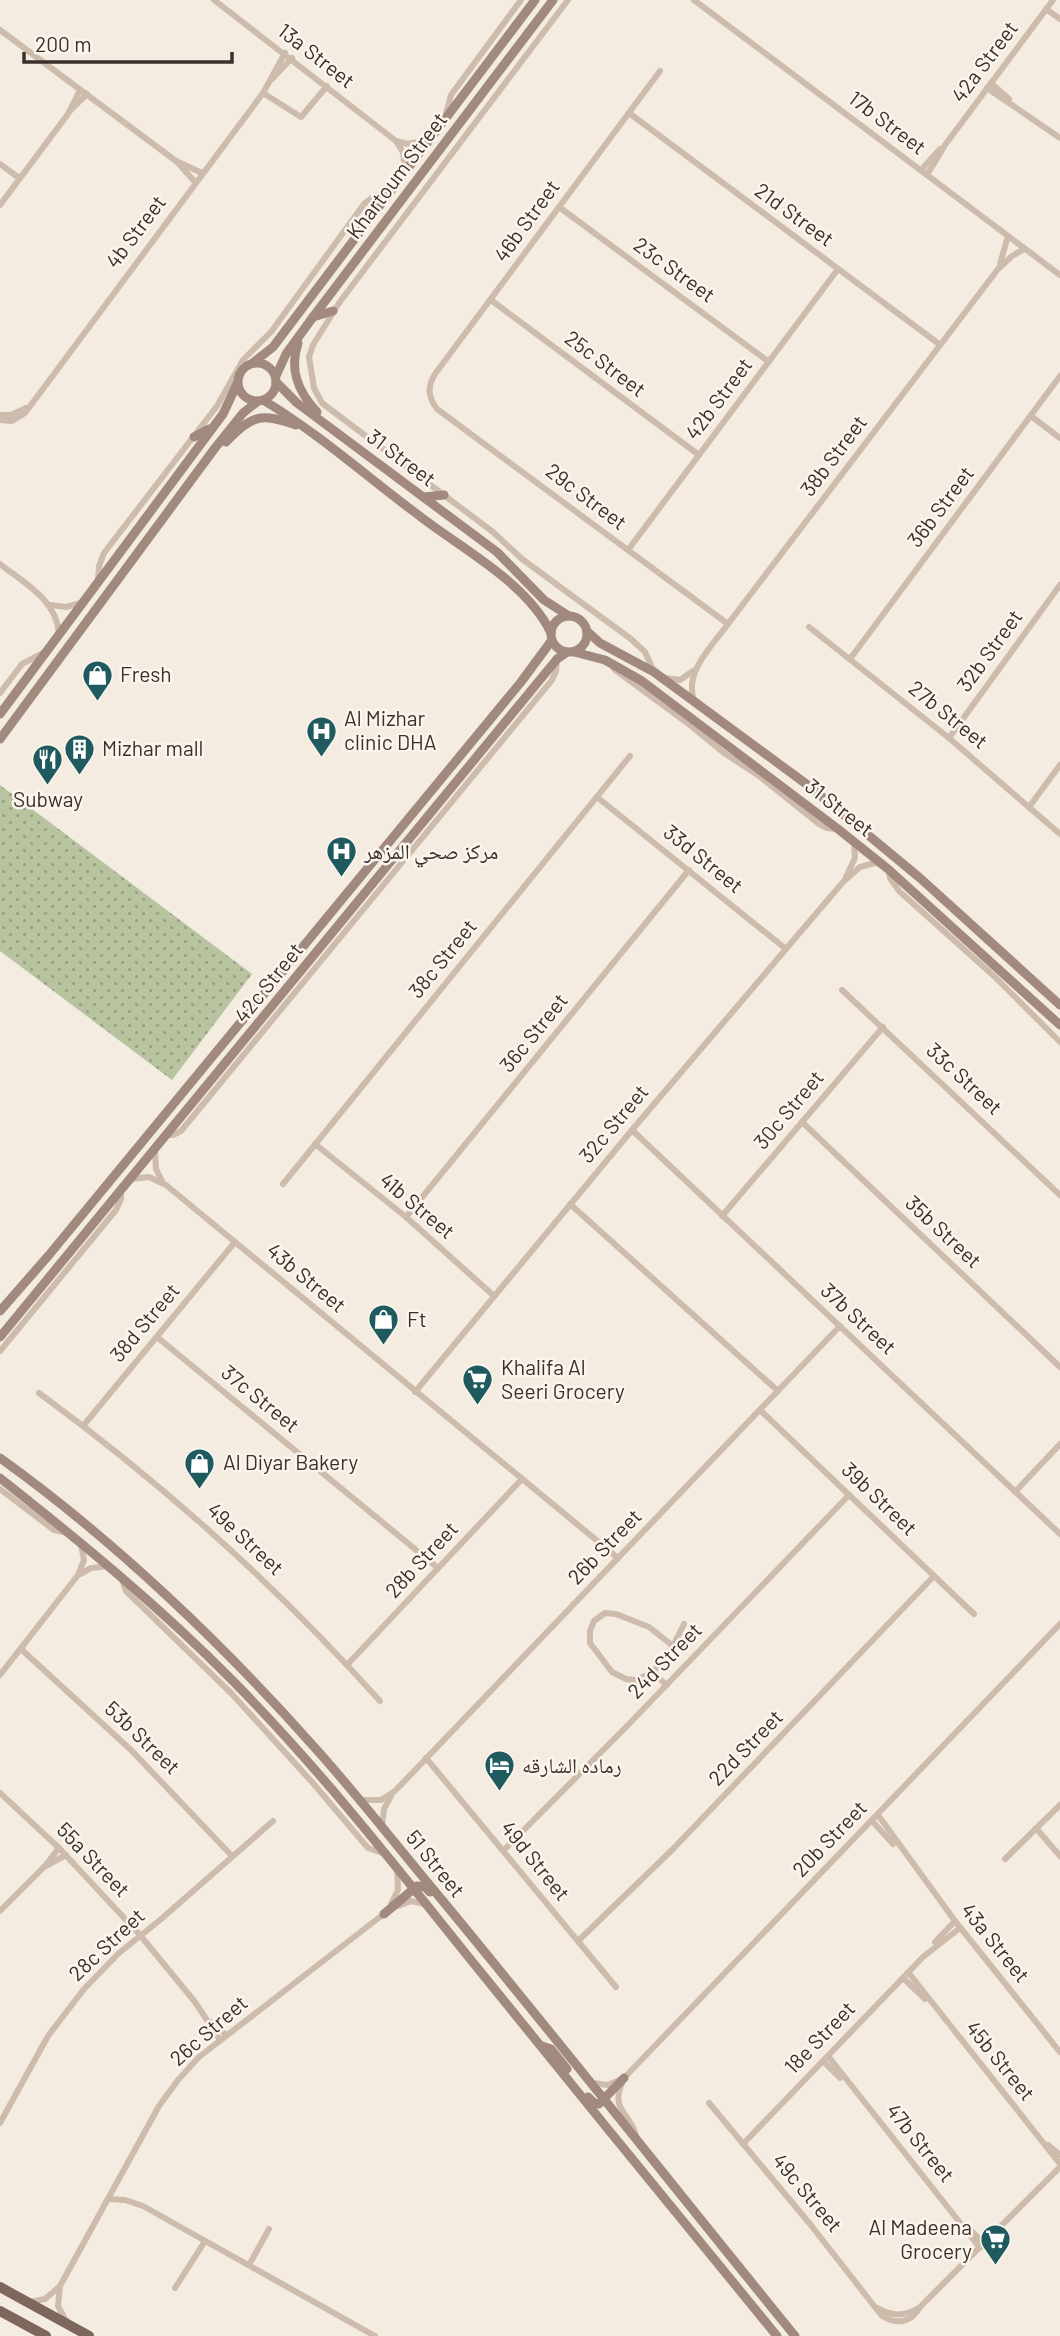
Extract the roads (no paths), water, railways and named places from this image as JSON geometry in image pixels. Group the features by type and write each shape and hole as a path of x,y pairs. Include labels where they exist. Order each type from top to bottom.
{"main road":[{"path":"0,2287 89,2336"},
{"path":"0,2311 46,2336"}],"street":[{"name":"13a Street","path":"214,0 396,141"},
{"path":"446,115 452,93 521,0"},
{"name":"Khartoum Street","path":"254,362 272,346 536,0"},
{"name":"Khartoum Street","path":"276,379 286,354 300,334 552,0"},
{"path":"568,0 333,311 309,353 309,366 317,396 323,403 499,537 522,559 631,639 645,652 658,675"},
{"name":"17b Street","path":"694,0 1060,275"},
{"name":"42a Street","path":"924,173 1053,0"},
{"path":"1046,9 1060,19"},
{"path":"0,30 176,161 195,182"},
{"name":"4b Street","path":"4,418 21,416 263,93 285,53"},
{"name":"4b Street","path":"271,80 292,58"},
{"name":"46b Street","path":"429,394 435,374 660,71"},
{"path":"263,93 301,117 327,86"},
{"path":"989,86 1060,138"},
{"path":"0,205 83,92"},
{"name":"21d Street","path":"629,113 939,344"},
{"path":"396,141 408,145 427,140"},
{"path":"396,141 402,152 405,171"},
{"path":"176,161 202,173"},
{"path":"0,164 19,178"},
{"path":"98,583 99,566 104,554 217,406 243,360 271,332 364,204 390,191"},
{"name":"23c Street","path":"559,207 769,362"},
{"name":"38b Street","path":"998,269 1008,236"},
{"name":"38b Street","path":"694,701 691,683 699,664 728,624 998,269 1024,249"},
{"name":"42b Street","path":"628,550 838,269"},
{"name":"25c Street","path":"491,300 699,455"},
{"path":"313,317 333,311"},
{"path":"300,334 294,364 298,386 310,405 333,429"},
{"path":"0,714 228,405 243,367 254,362 268,365 276,379 273,393 243,413 215,448 0,739"},
{"name":"36b Street","path":"850,659 1060,376"},
{"name":"31 Street","path":"276,379 286,394 497,552 544,600 569,615"},
{"path":"237,384 244,397 261,401"},
{"name":"29c Street","path":"429,394 437,409 728,624"},
{"name":"31 Street","path":"261,401 306,429 500,576 544,618 552,636"},
{"path":"1031,416 1060,438"},
{"path":"215,448 226,442 247,422 261,417 277,418 306,429"},
{"path":"194,437 213,426"},
{"path":"424,498 444,495"},
{"path":"0,564 49,604 57,618 59,634"},
{"name":"32b Street","path":"949,738 1060,585"},
{"path":"49,604 65,607 81,603"},
{"path":"569,615 581,620 588,632 584,644 570,652 560,650 552,636 556,621 569,615"},
{"name":"27b Street","path":"809,627 949,738 1060,834"},
{"name":"31 Street","path":"588,632 600,643 629,656 658,675 809,786 910,869 1060,1005"},
{"name":"42c Street","path":"0,1311 520,682 552,636"},
{"path":"0,693 22,664 47,651"},
{"name":"31 Street","path":"570,652 606,660 624,670 663,696 853,840 1060,1025"},
{"name":"42c Street","path":"0,1337 557,659 570,652"},
{"path":"167,1135 181,1131 552,680 557,659"},
{"name":"38b Street","path":"658,675 670,680 680,680 699,664"},
{"path":"520,682 527,685 531,692"},
{"name":"38c Street","path":"283,1184 630,756"},
{"path":"1029,807 1060,765"},
{"name":"33d Street","path":"597,797 786,949"},
{"name":"32c Street","path":"843,882 855,858 853,840"},
{"name":"32c Street","path":"415,1392 632,1130 843,882 863,865 880,862"},
{"path":"888,869 890,878 899,891 995,977 1060,1042"},
{"name":"36c Street","path":"406,1217 689,870"},
{"name":"33c Street","path":"842,990 1060,1195"},
{"name":"30c Street","path":"722,1216 883,1027"},
{"name":"35b Street","path":"802,1122 1060,1367"},
{"name":"37b Street","path":"632,1130 1060,1534"},
{"name":"41b Street","path":"315,1144 406,1217 494,1296"},
{"path":"155,1150 156,1169 166,1185"},
{"name":"43b Street","path":"131,1179 149,1177 166,1185 618,1558"},
{"path":"0,1351 116,1210 121,1191"},
{"path":"570,1204 778,1391"},
{"name":"38d Street","path":"83,1426 235,1242"},
{"name":"26b Street","path":"382,1827 384,1809 395,1791 840,1326"},
{"name":"37c Street","path":"157,1336 438,1568"},
{"name":"49e Street","path":"38,1393 83,1426 213,1533 277,1593 380,1701"},
{"name":"39b Street","path":"760,1410 974,1614"},
{"path":"1015,1492 1060,1444"},
{"name":"51 Street","path":"0,1458 102,1540 190,1619 291,1721 492,1960 795,2336"},
{"name":"51 Street","path":"0,1478 122,1577 271,1720 387,1855 777,2336"},
{"name":"28b Street","path":"347,1665 522,1479"},
{"path":"0,1489 54,1530 69,1533"},
{"name":"24d Street","path":"504,1850 667,1685 849,1494"},
{"path":"0,1675 78,1575 84,1560 80,1541"},
{"path":"78,1575 91,1568 109,1566"},
{"name":"22d Street","path":"578,1941 672,1850 934,1576"},
{"path":"673,1646 649,1626 616,1614 605,1614 594,1621 590,1631 590,1643 612,1672 635,1680 652,1673 664,1660 673,1646 684,1624"},
{"name":"20b Street","path":"624,2078 1060,1624"},
{"name":"53b Street","path":"21,1649 131,1750 232,1856"},
{"path":"652,1673 667,1685"},
{"name":"49d Street","path":"426,1758 616,1987"},
{"path":"359,1800 377,1801 395,1791"},
{"name":"55a Street","path":"0,1793 66,1855 141,1935 209,2022 210,2028 223,2038"},
{"path":"1005,1859 1060,1805"},
{"name":"43a Street","path":"878,1815 960,1928 1060,2052"},
{"name":"28c Street","path":"0,2123 62,2015 95,1976 272,1821"},
{"name":"43a Street","path":"872,1821 905,1854"},
{"path":"1036,1828 1060,1856"},
{"path":"0,1911 59,1848"},
{"path":"44,1867 66,1855"},
{"name":"26c Street","path":"384,1914 398,1890 397,1868"},
{"path":"384,1914 413,1888 420,1886 427,1889 478,1950 492,1960"},
{"name":"26c Street","path":"60,2286 168,2093 188,2068 384,1914 407,1902 426,1904"},
{"name":"18e Street","path":"743,2144 955,1921"},
{"name":"18e Street","path":"923,1957 960,1928"},
{"name":"45b Street","path":"905,1975 934,2007 1060,2165"},
{"path":"541,2046 553,2050 596,2104 624,2078"},
{"name":"47b Street","path":"825,2059 853,2088 982,2245"},
{"path":"589,2082 608,2085 624,2078"},
{"path":"624,2078 618,2094 618,2104 635,2130 636,2141"},
{"name":"49c Street","path":"709,2103 877,2308 897,2319 920,2307 982,2245"},
{"name":"45b Street","path":"1038,2137 1060,2155"},
{"path":"982,2245 1060,2165"},
{"path":"108,2199 139,2204 374,2336"},
{"path":"249,2265 269,2229"},
{"path":"175,2288 205,2241"},
{"path":"27,2302 45,2300 60,2286"},
{"path":"60,2286 58,2306 68,2325"}],"place":[{"name":"Fresh","path":"97,702"},
{"name":"Al Mizhar clinic DHA","path":"321,758"},
{"name":"Mizhar mall","path":"79,776"},
{"name":"Subway","path":"48,787"},
{"name":"مركز صحي المزهر","path":"341,879"},
{"name":"Ft","path":"384,1347"},
{"name":"Khalifa Al Seeri Grocery","path":"478,1407"},
{"name":"Al Diyar Bakery","path":"200,1490"},
{"name":"رماده الشارقه","path":"499,1793"},
{"name":"Al Madeena Grocery","path":"995,2267"}]}
